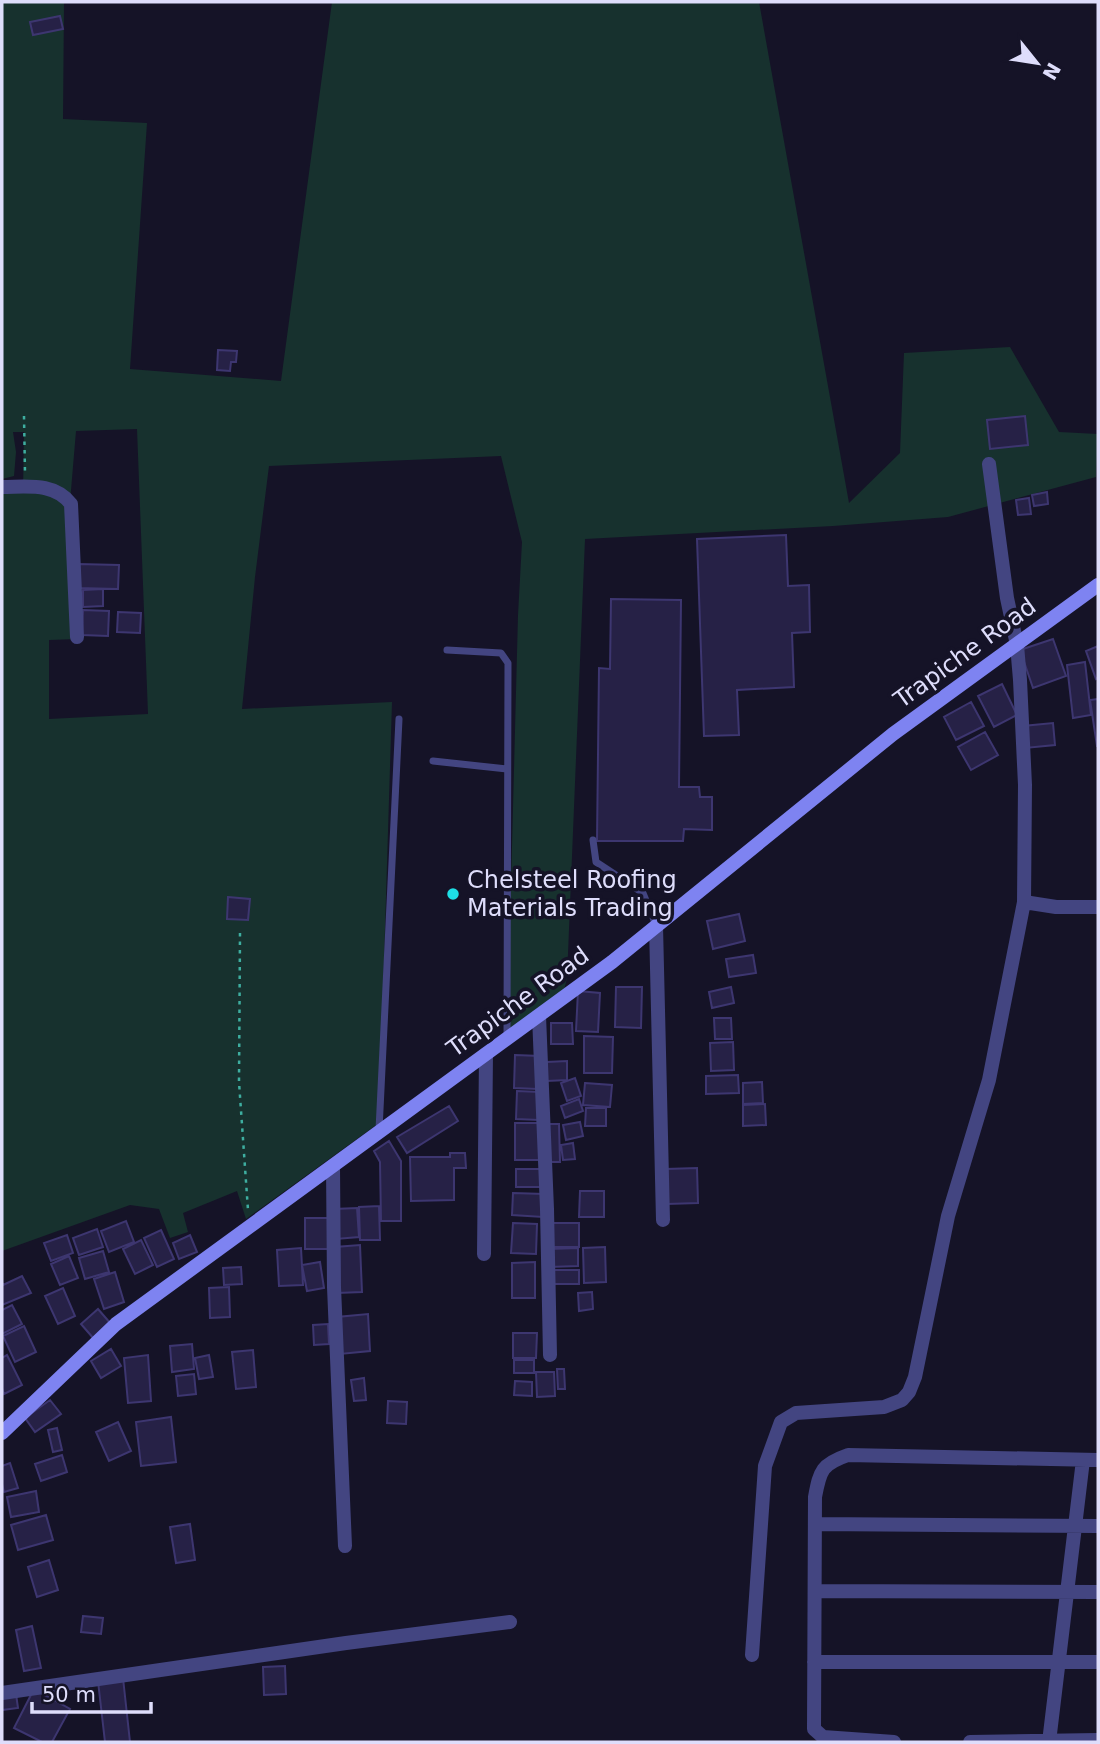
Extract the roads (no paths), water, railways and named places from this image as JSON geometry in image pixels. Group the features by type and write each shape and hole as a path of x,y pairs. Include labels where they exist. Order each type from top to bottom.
{"street":[{"path":"751,1655 765,1466 781,1422 796,1413 884,1407 902,1400 909,1392 915,1377 948,1216 989,1080 1024,902 1025,785 1017,645 1007,598 989,464"},
{"path":"2,486 40,486 57,491 71,503 77,637"},
{"name":"Trapiche Road","path":"2,1433 116,1324 612,962 892,734 1098,585"},
{"path":"1024,902 1098,907"},
{"path":"656,926 663,1220"},
{"path":"539,1016 550,1355"},
{"path":"484,1254 486,1054"},
{"path":"333,1166 334,1287 345,1546"},
{"path":"894,1742 823,1737 814,1730 816,1497 819,1477 828,1462 848,1455 1098,1460"},
{"path":"1049,1742 1083,1460"},
{"path":"815,1524 1098,1526"},
{"path":"815,1591 1098,1592"},
{"path":"2,1693 510,1622"},
{"path":"814,1662 1098,1662"},
{"path":"970,1742 1098,1740"}],"lane":[{"path":"447,650 501,653 506,658 507,1039"},
{"path":"379,1132 399,719"},
{"path":"433,761 507,769"},
{"path":"593,839 596,862 643,893 656,926"}],"place":[{"name":"Chelsteel Roofing Materials Trading","path":"453,894"}]}
